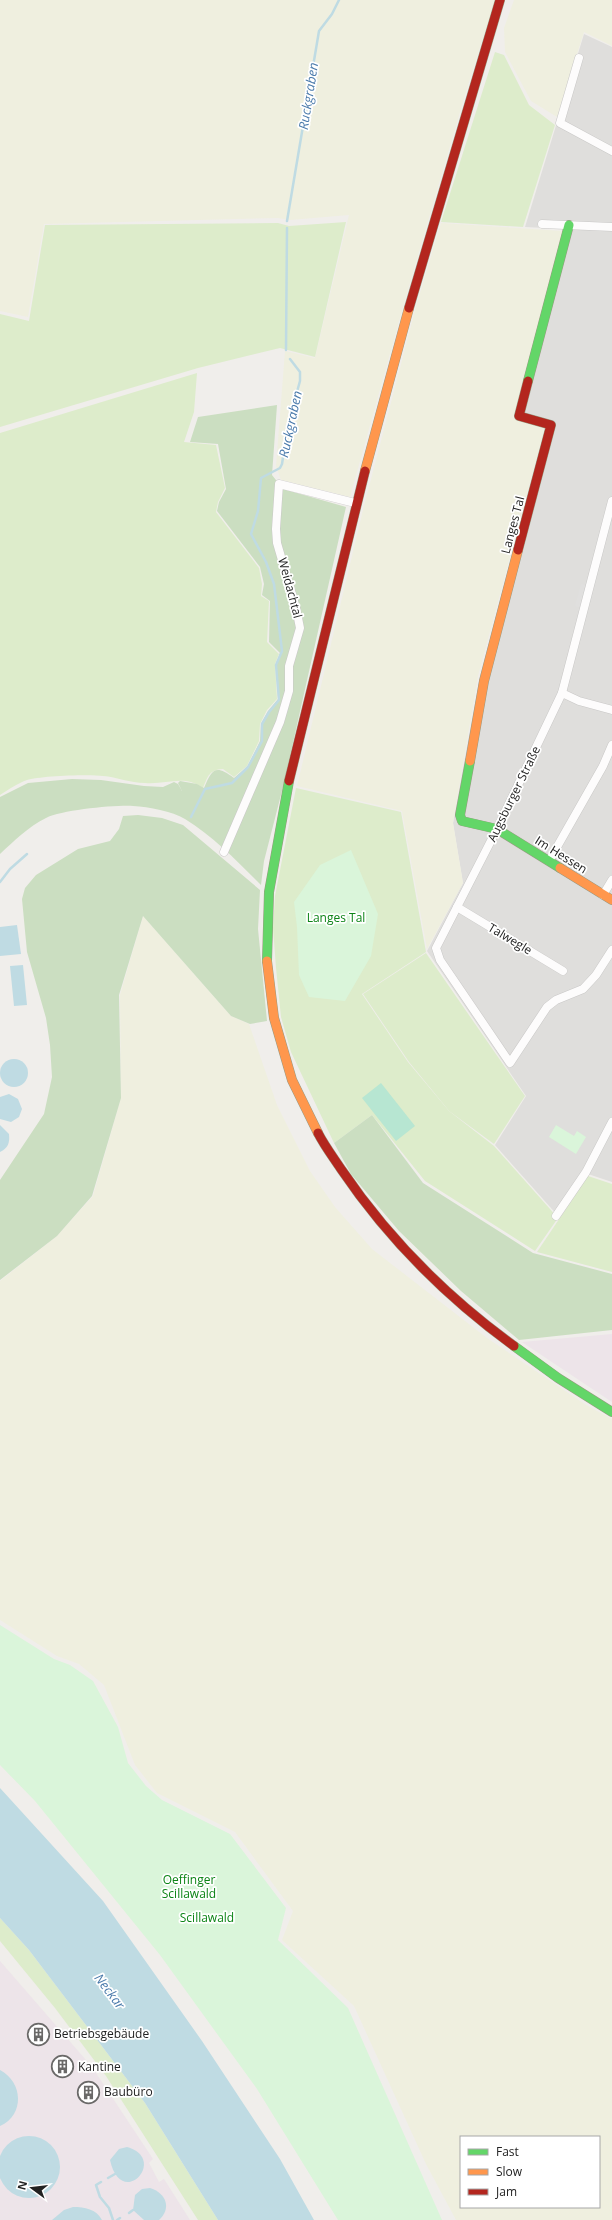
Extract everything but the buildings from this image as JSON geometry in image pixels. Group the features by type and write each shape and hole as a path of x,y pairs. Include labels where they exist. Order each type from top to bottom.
{"main road":[{"path":"500,0 480,62 409,303 355,503 308,696 272,862 266,931 274,1018 283,1053 308,1115 344,1177 399,1242 483,1321 542,1366 612,1412"},
{"name":"Langes Tal","path":"497,829 468,824 462,821 460,815 484,681 551,425 519,416 569,226"},
{"name":"Im Hessen","path":"497,829 612,900"}],"street":[{"path":"579,58 560,123 612,151"},
{"path":"542,224 612,227"},
{"name":"Weidachtal","path":"224,852 280,722 289,691 289,666 300,628 296,608 277,543 276,529 280,484 355,503"},
{"name":"Augsburger Straße","path":"612,501 562,693 497,829 436,948 437,955 510,1062 547,1007 556,1000 583,989 596,976 612,950"},
{"path":"562,693 579,701 612,710"},
{"path":"549,861 603,766 612,745"},
{"path":"603,895 612,880"},
{"name":"Talwegle","path":"457,907 563,971"},
{"path":"556,1216 586,1172 612,1122"}],"shaded area":[{"path":"584,34 612,47 612,1182 588,1174 559,1217 495,1145 526,1096 427,951 463,883 453,823 480,676 546,427 515,417 565,229 525,227"},
{"path":"581,584 587,585 581,608 575,606"},
{"path":"612,1334 612,1402 522,1342"},
{"path":"0,1961 92,2067 153,2159 149,2163 159,2182 164,2179 190,2220 0,2220"}],"green space":[{"path":"0,0 495,0 465,95 405,300 350,497 281,480 276,466 285,351 315,358 349,215 290,220 278,218 44,224 28,317 0,311"},
{"path":"514,0 612,0 612,46 584,32 557,117 531,101 505,52 504,28"},
{"path":"495,52 504,55 529,105 555,125 523,227 441,222"},
{"path":"346,222 315,357 280,348 198,368 0,427 0,314 29,321 45,225 278,223 289,226"},
{"path":"441,223 563,231 513,418 545,427 478,676 453,823 463,883 427,949 402,811 297,786 364,506 417,303"},
{"path":"197,373 194,412 184,442 216,445 225,488 218,502 216,512 259,568 262,584 261,596 269,601 267,642 279,654 275,664 277,699 267,710 260,724 259,741 247,766 234,777 223,769 212,772 203,788 196,784 182,781 139,783 96,775 76,775 42,777 27,780 0,795 0,433"},
{"path":"277,405 272,475 283,489 346,507 283,787 264,861 261,885 234,858 196,826 180,816 153,808 124,806 101,807 76,810 54,815 46,818 27,830 0,854 0,797 28,783 72,779 101,780 163,787 174,782 178,784 182,791 178,783 180,781 197,784 204,788 209,776 215,771 222,771 234,778 248,766 260,741 261,724 268,711 278,699 276,665 280,653 269,642 270,601 262,595 264,584 260,567 217,511 219,502 226,489 218,444 190,442 198,417"},
{"path":"296,788 401,812 426,952 362,994 408,1062 449,1111 494,1146 558,1218 535,1251 425,1181 372,1115 334,1143 291,1052 281,1017 273,928 275,896"},
{"path":"138,815 162,818 183,825 260,890 258,929 267,1021 250,1024 231,1016 143,916 119,995 121,1098 92,1196 57,1236 0,1280 0,1180 44,1114 52,1077 50,1045 46,1018 27,952 22,899 25,888 36,875 78,849 110,841 119,829 123,816"},
{"name":"Langes Tal","path":"351,850 378,914 371,956 345,1001 309,997 299,975 297,927 294,902 320,865"},
{"path":"143,916 231,1016 249,1024 277,1105 310,1171 335,1207 372,1249 487,1338 586,1405 612,1419 612,2220 456,2220 426,2164 354,2006 282,1940 293,1911 235,1832 157,1793 135,1765 104,1685 79,1664 57,1656 0,1620 0,1281 57,1236 93,1196 121,1098 120,995"},
{"path":"426,953 525,1096 494,1144 449,1111 409,1062 363,994"},
{"path":"381,1083 415,1126 396,1141 362,1098"},
{"path":"372,1115 423,1183 533,1253 612,1274 612,1330 519,1340 461,1291 399,1231 351,1174 334,1143"},
{"path":"556,1125 574,1136 577,1131 586,1137 576,1154 549,1137"},
{"path":"588,1176 612,1184 612,1272 537,1252"},
{"name":"Oeffinger Scillawald","path":"0,1625 54,1659 70,1665 93,1681 118,1727 128,1763 146,1786 162,1800 230,1834 286,1908 278,1940 348,2008 442,2220 338,2220 257,2089 160,1955 35,1801 0,1765"},
{"path":"0,1918 29,1950 145,2103 218,2220 198,2220 106,2076 55,2008 0,1941"}],"water":[{"path":"17,925 21,954 0,956 0,927"},
{"path":"23,965 27,1005 14,1006 10,966"},
{"path":"14,1059 20,1060 24,1063 27,1067 27,1079 24,1083 20,1086 14,1087 8,1086 4,1083 1,1079 0,1073 1,1067 4,1063 8,1060"},
{"path":"9,1094 18,1099 22,1109 19,1117 11,1122 0,1119 0,1097"},
{"path":"0,1125 9,1134 9,1143 5,1149 0,1152"},
{"name":"Neckar","path":"0,1788 103,1901 202,2041 280,2159 314,2220 218,2220 145,2103 29,1950 0,1918"},
{"path":"0,2070 8,2075 13,2082 17,2090 18,2098 17,2107 14,2114 8,2121 0,2126"},
{"path":"23,2137 35,2137 51,2145 59,2161 59,2173 51,2189 35,2197 23,2197 7,2189 -1,2173 -1,2161 7,2145"},
{"path":"127,2147 139,2153 144,2161 143,2170 138,2177 131,2181 123,2181 116,2175 110,2160 119,2149"},
{"path":"150,2188 160,2193 165,2201 165,2211 159,2220 144,2220 133,2210 135,2195 142,2189"},
{"path":"73,2207 90,2209 97,2213 102,2220 52,2220 64,2210"}],"waterway":[{"name":"Ruckgraben","path":"287,221 319,31 332,14 339,0"},
{"name":"Ruckgraben","path":"286,350 287,228"},
{"name":"Ruckgraben","path":"191,817 205,789 232,783 248,767 262,741 262,724 269,712 279,700 276,665 282,651 274,584 266,562 251,534 258,511 261,478 280,468 282,464 288,424 300,381 300,372 290,359"},
{"name":"Ruckgraben","path":"0,882 10,869 27,854"},
{"path":"108,2178 115,2174"},
{"path":"101,2182 96,2185 100,2197 109,2208 113,2220"},
{"path":"129,2213 133,2210"}],"traffic: fast":[{"path":"528,381 569,225"},
{"path":"470,761 460,815 462,821 497,829 560,868"},
{"path":"267,961 269,892 289,781"},
{"path":"514,1346 558,1378 612,1412"}],"traffic: slow":[{"path":"365,471 409,308"},
{"path":"470,761 484,681 518,550"},
{"path":"560,868 612,900"},
{"path":"267,961 274,1018 292,1080 318,1133"}],"traffic: jam":[{"path":"409,308 500,0"},
{"path":"518,550 551,425 519,416 528,381"},
{"path":"289,781 365,471"},
{"path":"318,1133 329,1151 378,1219 420,1265 466,1308 514,1346"}],"place":[{"name":"Betriebsgebäude","path":"39,2034"},
{"name":"Kantine","path":"63,2067"},
{"name":"Baubüro","path":"89,2092"}],"park label":[{"name":"Scillawald","path":"207,1918"}]}
